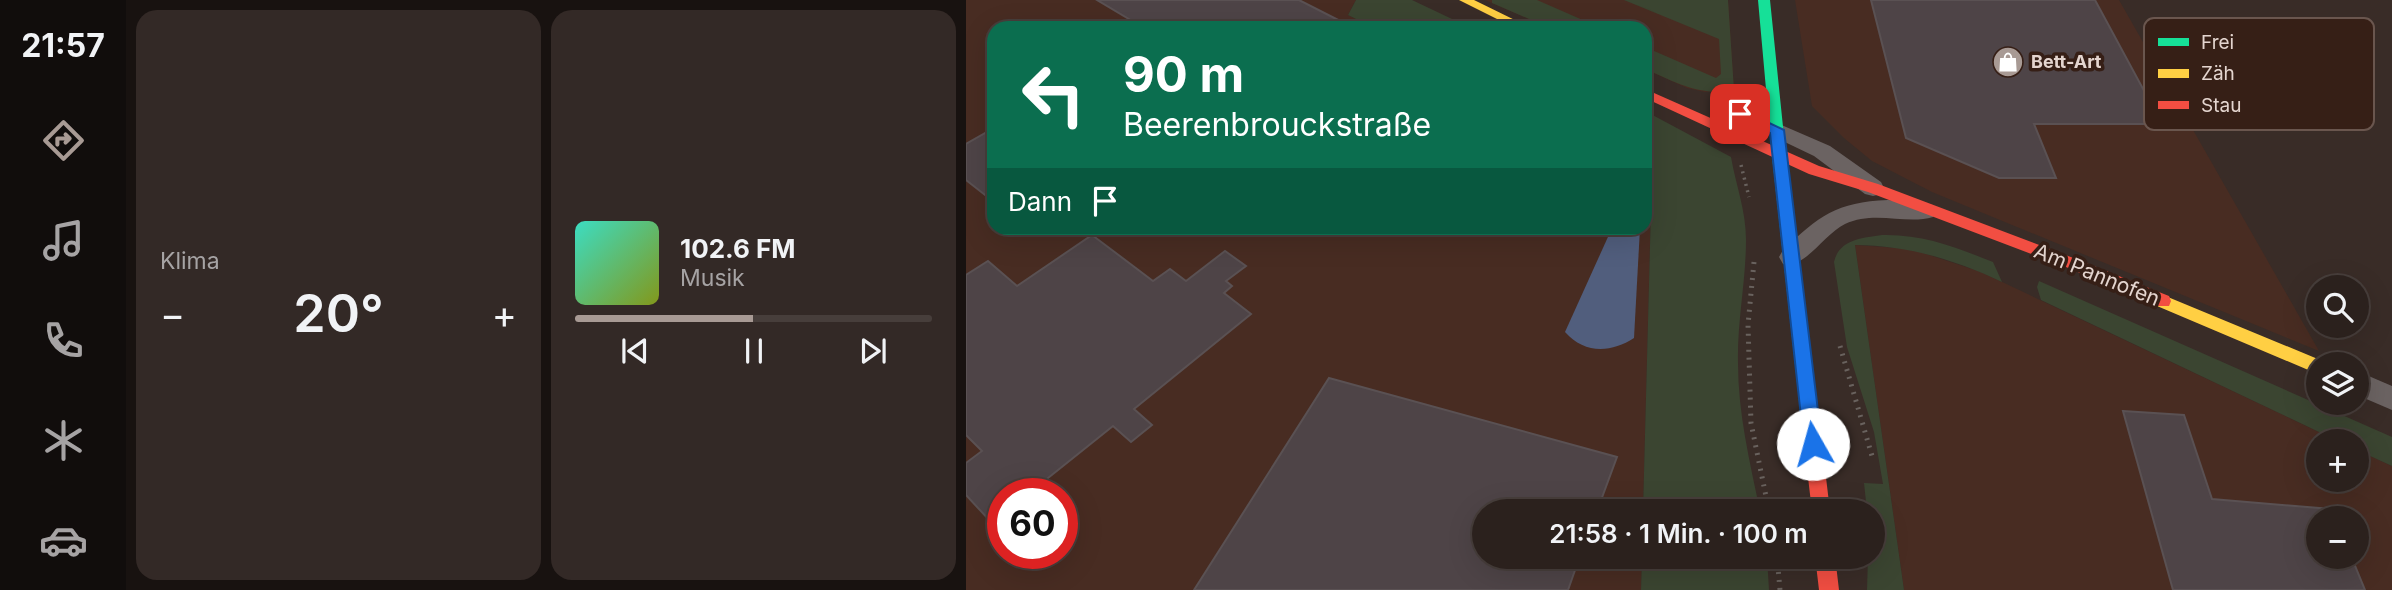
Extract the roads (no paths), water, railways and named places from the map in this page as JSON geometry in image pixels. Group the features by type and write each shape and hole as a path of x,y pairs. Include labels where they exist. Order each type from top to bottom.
{"main road":[{"path":"1465,0 1510,21"},
{"path":"1764,0 1771,128 1779,156 1820,499"},
{"path":"1652,80 1672,87"},
{"name":"Am Pannofen","path":"1652,96 1779,156 1831,177 1873,187 2071,263 2306,362"},
{"path":"1827,569 1829,590"}],"street":[{"path":"1771,128 1822,151 1873,187"},
{"path":"1791,257 1828,223 1856,212 1907,208 1937,212"},
{"path":"2369,388 2392,398"}],"water":[{"path":"1609,235 1640,235 1634,338 1616,346 1598,349 1581,344 1565,332"}],"place":[{"name":"Bett-Art","path":"2008,62"}]}
